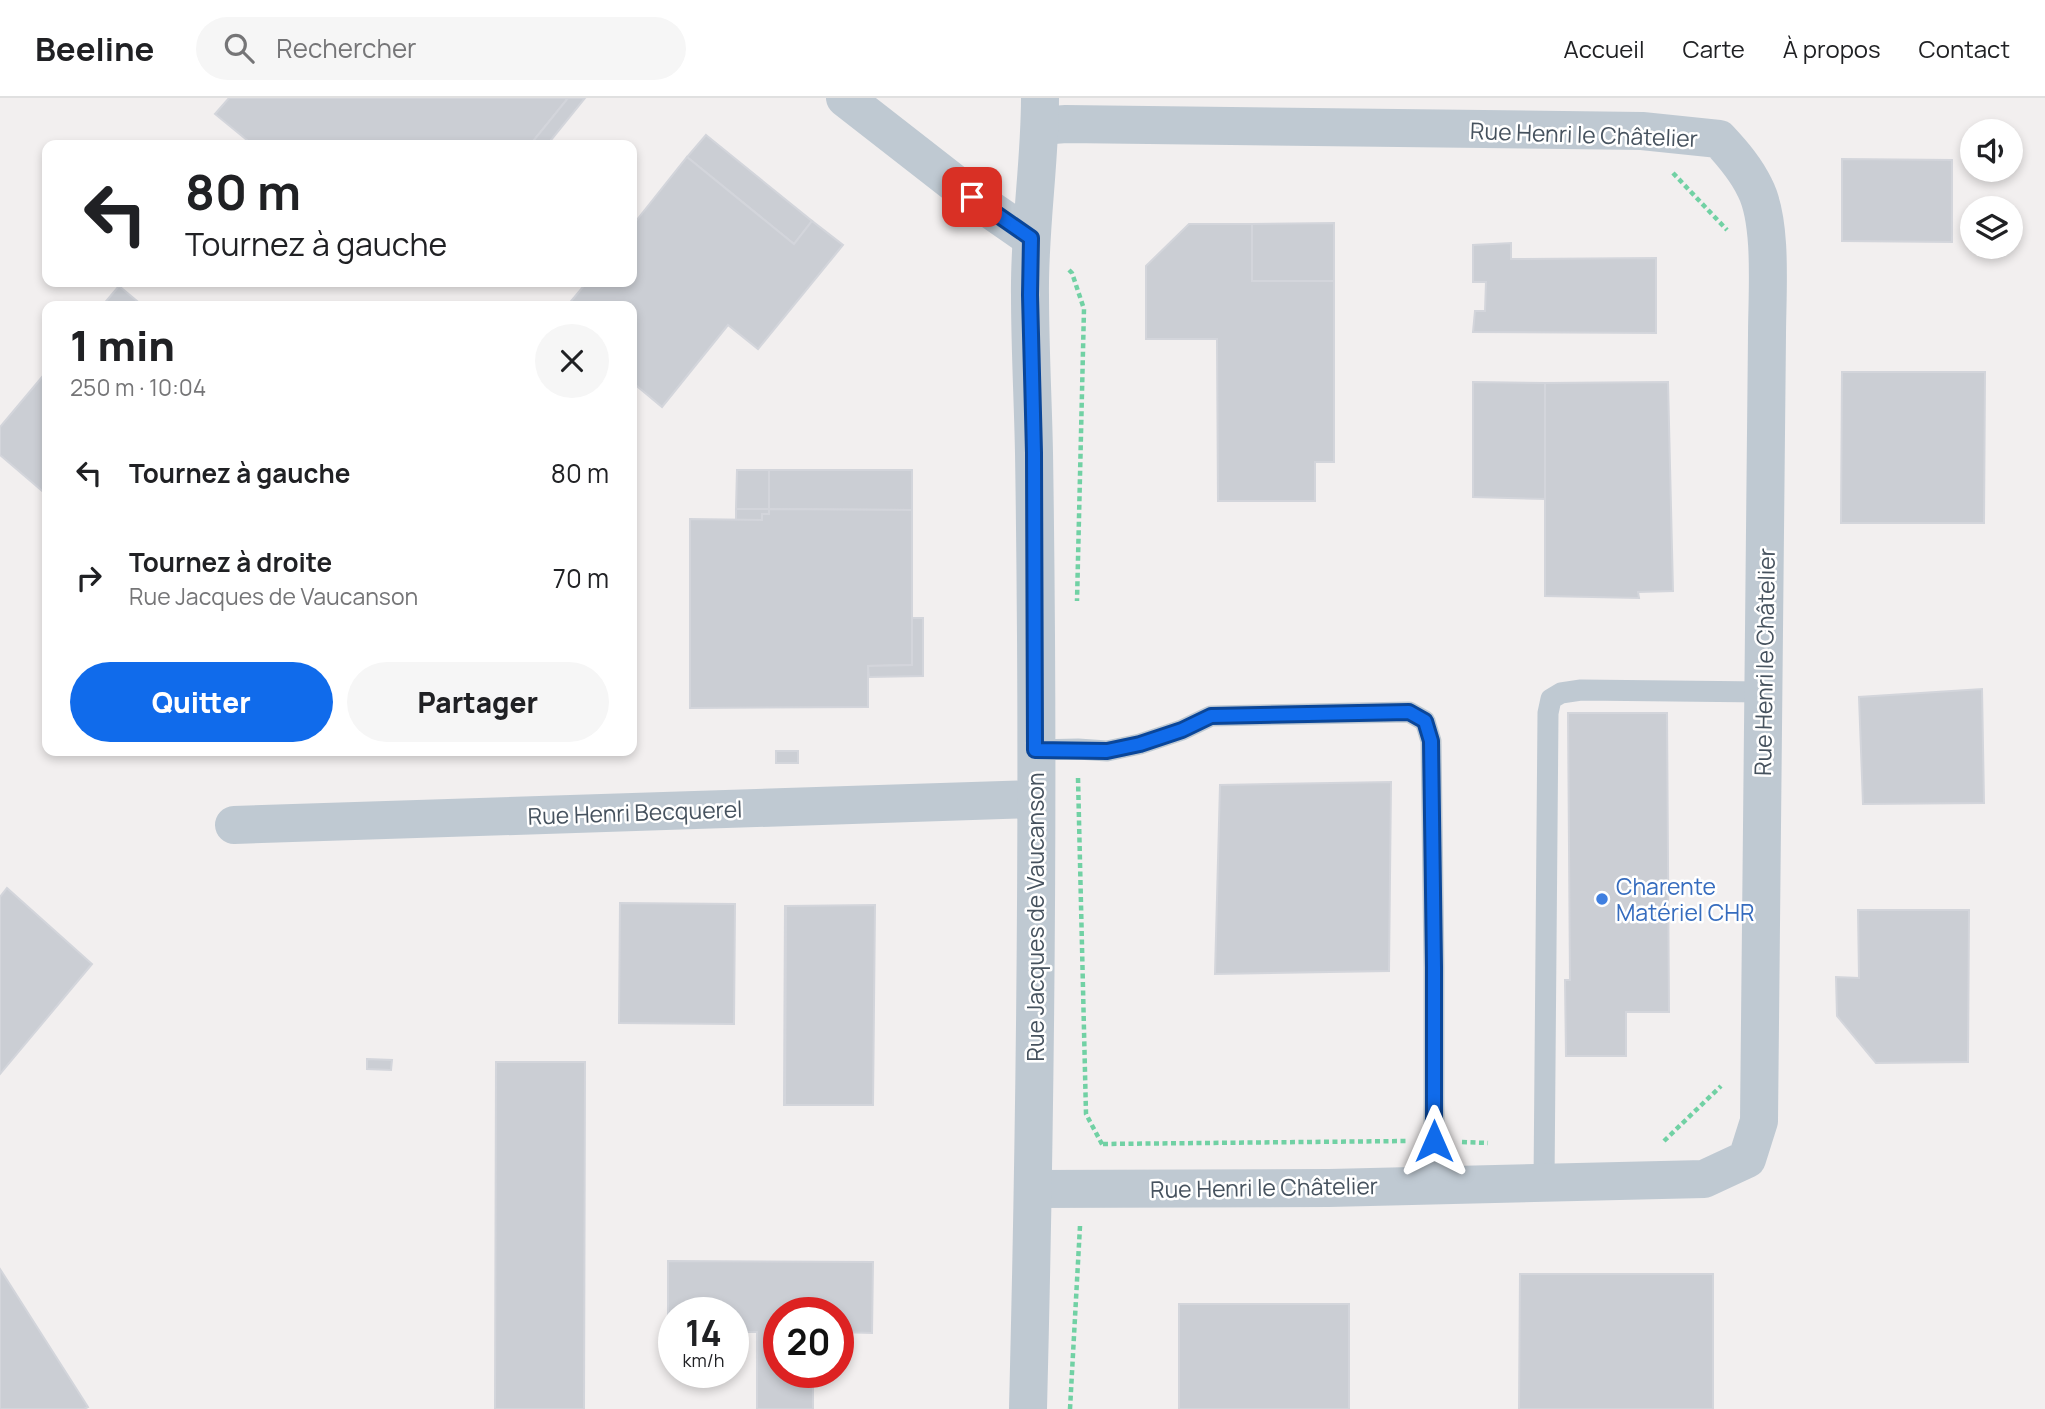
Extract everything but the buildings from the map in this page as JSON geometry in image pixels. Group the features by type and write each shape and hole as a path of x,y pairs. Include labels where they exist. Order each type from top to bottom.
{"street":[{"path":"845,98 972,197 1031,238"},
{"name":"Rue Jacques de Vaucanson","path":"1028,1409 1034,1189 1035,799 1034,453 1030,295 1031,238 1040,112"},
{"name":"Rue Henri le Châtelier","path":"1034,1189 1434,1185 1544,1164 1704,1179 1747,1159 1759,1121 1767,232 1757,190 1737,159 1719,139 1642,131 1066,124 1040,112"},
{"name":"Rue Henri Becquerel","path":"234,825 1035,799"}],"lane":[{"path":"1544,1164 1548,713 1551,699 1561,692 1581,690 1763,691"},
{"path":"1035,750 1107,751 1140,744 1182,730 1211,716 1409,712 1425,721 1431,741 1434,1185"}],"path":[{"path":"1642,131 1643,161 1666,165 1733,236"},
{"path":"1031,238 1072,273 1084,309 1076,612"},
{"path":"1070,1409 1079,1227 1101,1189 1103,1144 1086,1114 1078,749"},
{"path":"1664,1141 1722,1086"},
{"path":"1103,1144 1434,1141 1544,1164"}],"place":[{"name":"Charente Matériel CHR","path":"1602,899"}],"route":[{"path":"972,197 1031,238 1035,750 1107,751 1140,744 1182,730 1211,716 1409,712 1425,721 1431,741 1434,1141"}]}
